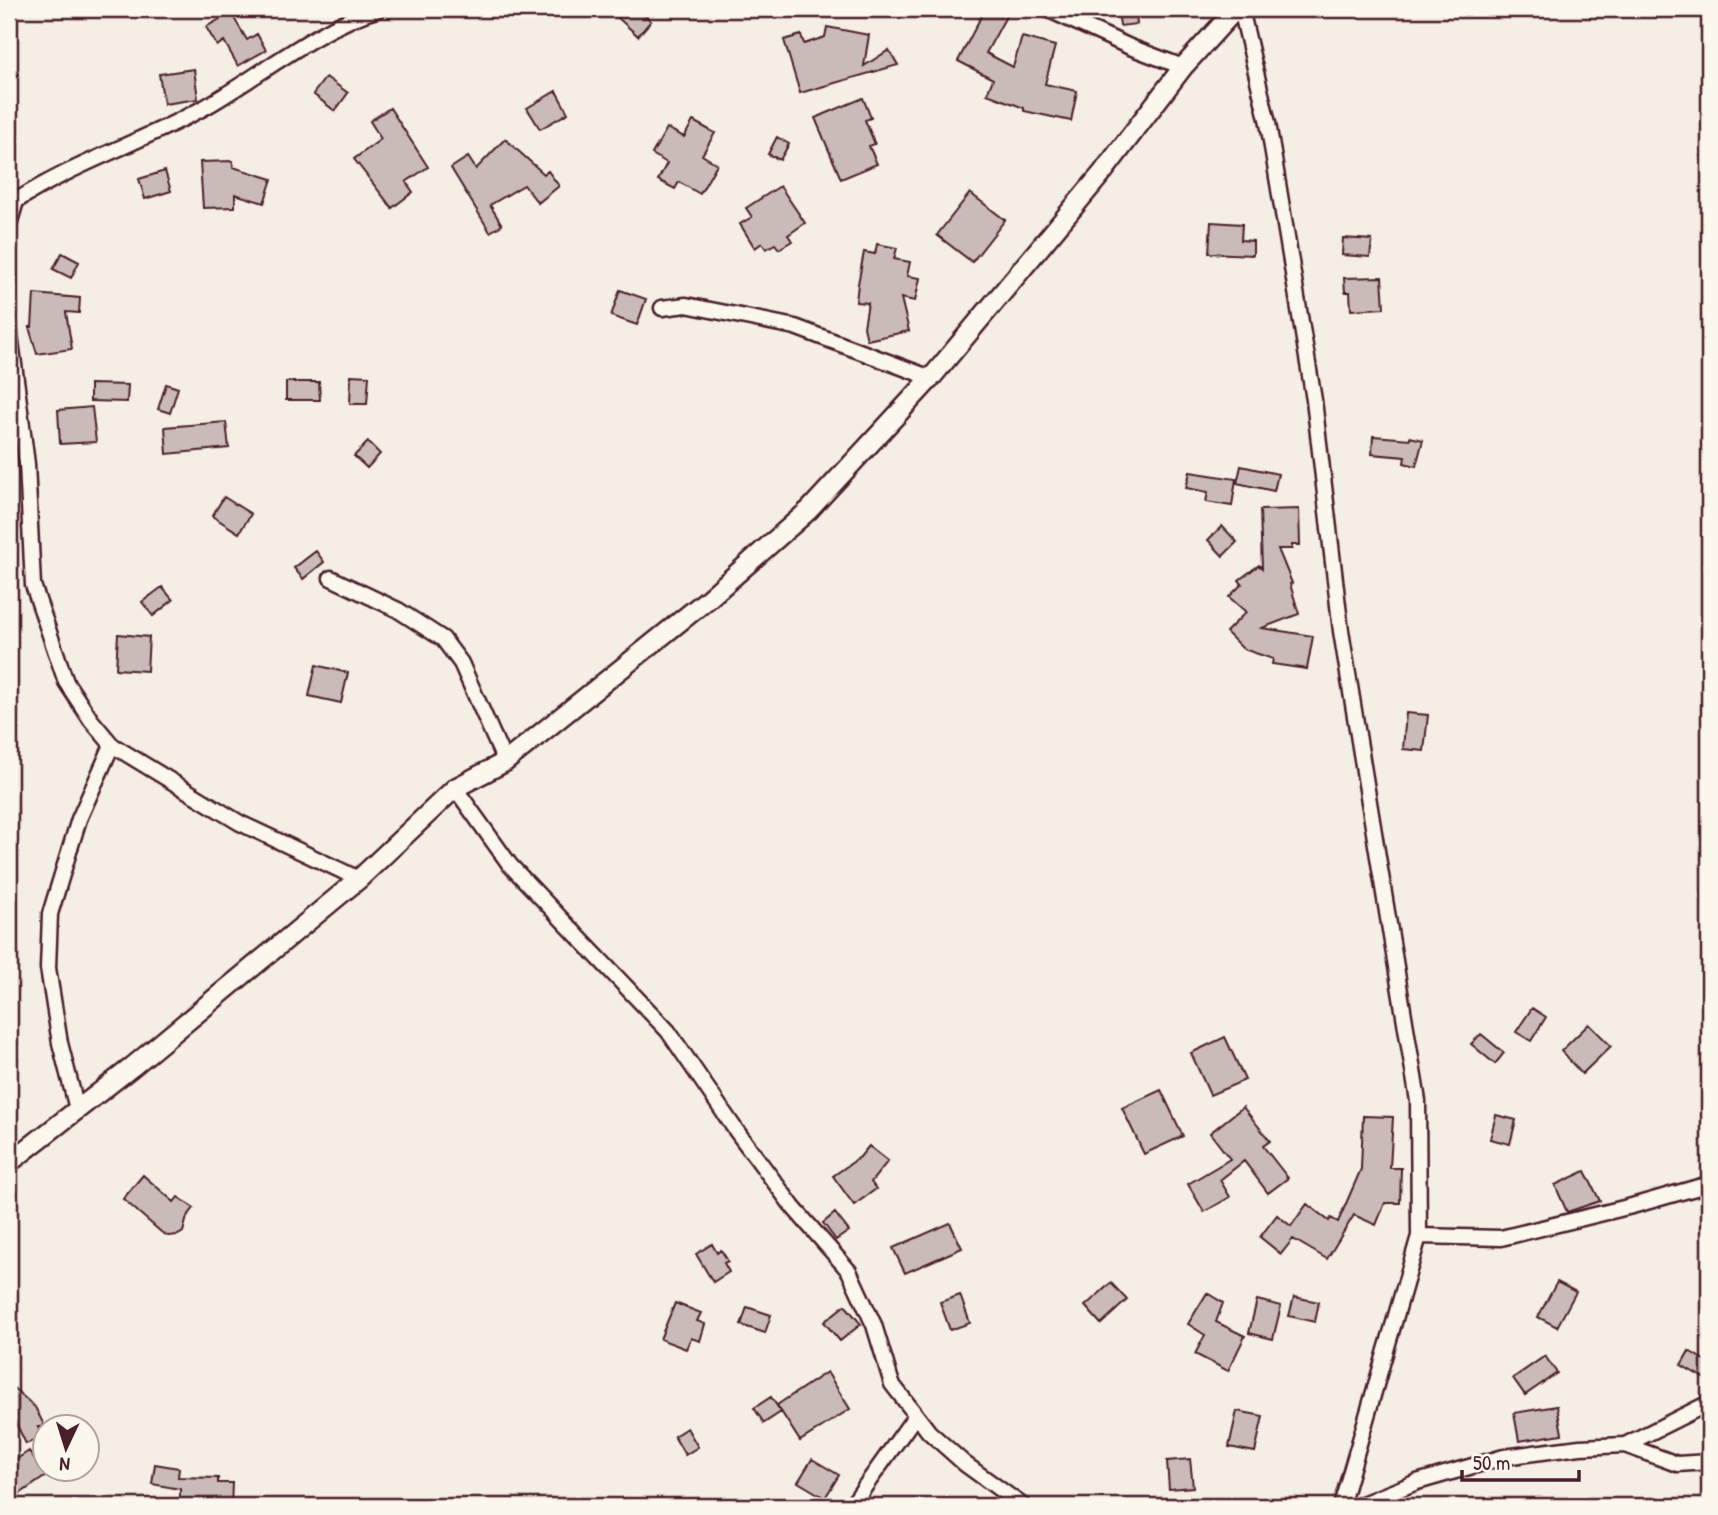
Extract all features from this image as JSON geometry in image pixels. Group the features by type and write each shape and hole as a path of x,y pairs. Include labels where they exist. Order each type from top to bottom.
{"street":[{"path":"9,225 16,201 46,181 207,106 282,58 361,14 379,9"},
{"path":"1048,9 1130,47 1183,67"},
{"path":"9,1163 359,879 455,788 505,762 708,599 809,510 931,378 1103,172 1183,67 1239,9"},
{"path":"1239,9 1268,123 1314,400 1340,631 1418,1101 1419,1236 1340,1506"},
{"path":"662,308 686,305 795,327 931,378"},
{"path":"9,326 12,375 27,464 33,585 65,682 112,746 240,823 359,879"},
{"path":"331,578 398,610 443,639 461,663 505,762"},
{"path":"77,1110 60,1043 48,968 50,914 79,819 112,746"},
{"path":"455,788 510,865 668,1031 735,1129 793,1207 849,1271 874,1325 892,1384 929,1432 965,1464 1023,1506"},
{"path":"1419,1236 1500,1238 1709,1184"},
{"path":"1625,1445 1709,1403"},
{"path":"851,1506 916,1415"},
{"path":"1357,1506 1417,1482 1504,1457 1580,1447 1625,1445 1677,1464 1709,1462"}],"building":[{"path":"622,9 638,9 651,21 638,36 616,16"},
{"path":"985,9 1010,9 986,53 1013,67 1022,37 1055,46 1045,84 1077,91 1071,121 1024,111 1024,108 987,94 993,79 958,61"},
{"path":"1135,9 1137,24 1120,26 1118,10"},
{"path":"231,13 247,40 257,34 266,50 238,66 224,41 217,46 206,27"},
{"path":"827,27 869,35 864,66 889,50 898,65 800,93 784,40 801,35 804,44 825,37"},
{"path":"194,69 198,99 164,104 159,74"},
{"path":"326,77 348,93 335,111 313,94"},
{"path":"556,91 568,113 540,129 527,108"},
{"path":"863,98 871,118 865,120 875,144 869,146 877,164 841,179 815,118"},
{"path":"390,108 428,167 406,182 413,192 392,208 354,159 381,139 370,121"},
{"path":"693,121 715,133 702,155 717,164 700,194 679,182 675,189 658,180 667,163 652,154 667,128 684,137"},
{"path":"777,137 789,144 780,160 768,154"},
{"path":"505,139 544,174 548,171 559,186 538,203 524,185 490,205 502,225 490,232 451,168 468,157 476,169"},
{"path":"233,161 233,167 272,179 264,203 235,194 235,207 203,208 200,162"},
{"path":"165,171 171,191 145,199 139,179"},
{"path":"780,186 805,223 788,235 792,241 779,249 775,244 766,249 762,243 755,248 740,224 752,217 746,208"},
{"path":"970,193 1005,220 972,262 937,235"},
{"path":"1211,222 1242,224 1241,240 1253,241 1253,255 1209,253"},
{"path":"1343,238 1372,240 1370,257 1342,255"},
{"path":"877,244 897,248 894,259 910,262 907,276 920,278 915,301 901,298 909,331 867,340 864,327 868,303 856,302 864,252 875,254"},
{"path":"62,253 79,262 71,278 53,269"},
{"path":"1382,277 1384,308 1351,310 1350,292 1345,292 1344,278"},
{"path":"620,290 646,299 637,325 611,316"},
{"path":"34,294 80,298 79,313 66,312 72,349 37,354 29,327 32,327"},
{"path":"351,375 369,376 367,404 350,404"},
{"path":"286,382 319,382 320,400 286,400"},
{"path":"90,384 128,385 127,402 90,401"},
{"path":"166,384 178,388 170,413 158,409"},
{"path":"92,407 96,442 60,444 58,410"},
{"path":"226,422 229,448 167,454 165,427"},
{"path":"1373,436 1423,440 1416,466 1404,463 1405,457 1372,454"},
{"path":"368,442 380,454 367,468 354,456"},
{"path":"1241,466 1278,474 1274,491 1237,483"},
{"path":"1190,472 1236,479 1232,506 1206,502 1208,492 1186,488"},
{"path":"224,497 251,514 239,533 212,516"},
{"path":"1299,509 1300,545 1292,545 1292,549 1278,549 1292,583 1290,584 1299,614 1262,628 1313,636 1307,669 1272,664 1273,659 1243,649 1226,632 1246,612 1229,597 1242,584 1239,580 1259,565 1262,568 1260,510"},
{"path":"1222,526 1237,542 1223,556 1208,540"},
{"path":"316,551 324,562 303,579 294,568"},
{"path":"162,587 173,600 153,616 142,602"},
{"path":"118,634 149,637 147,671 116,669"},
{"path":"316,665 348,673 341,703 309,696"},
{"path":"1406,713 1428,715 1424,751 1403,749"},
{"path":"1532,1008 1546,1017 1531,1041 1516,1032"},
{"path":"1589,1024 1611,1046 1582,1074 1561,1051"},
{"path":"1481,1034 1504,1053 1495,1064 1471,1044"},
{"path":"1225,1037 1245,1080 1210,1095 1191,1053"},
{"path":"1161,1090 1183,1136 1144,1154 1122,1108"},
{"path":"1243,1107 1270,1141 1263,1146 1288,1178 1268,1193 1244,1161 1220,1180 1230,1197 1204,1212 1188,1184 1230,1159 1210,1133"},
{"path":"1496,1115 1516,1120 1510,1144 1490,1139"},
{"path":"1363,1116 1393,1117 1390,1168 1401,1168 1400,1203 1385,1203 1376,1225 1354,1215 1327,1259 1293,1239 1281,1254 1260,1237 1277,1215 1291,1226 1307,1204 1329,1221 1331,1218 1338,1222 1361,1169"},
{"path":"869,1146 888,1161 871,1182 876,1189 854,1205 833,1176 860,1157"},
{"path":"1585,1171 1600,1201 1567,1212 1555,1185"},
{"path":"143,1175 174,1202 178,1197 194,1208 187,1217 183,1232 168,1236 123,1199"},
{"path":"835,1213 849,1231 836,1240 823,1223"},
{"path":"950,1223 962,1248 905,1273 893,1248"},
{"path":"712,1244 717,1253 721,1250 728,1261 724,1263 729,1272 713,1282 696,1254"},
{"path":"1557,1282 1576,1292 1557,1327 1538,1317"},
{"path":"1111,1283 1127,1300 1101,1324 1085,1306"},
{"path":"1207,1293 1223,1303 1216,1322 1245,1336 1228,1371 1195,1354 1205,1335 1188,1324"},
{"path":"960,1295 970,1323 950,1330 940,1302"},
{"path":"1294,1297 1319,1302 1315,1322 1289,1316"},
{"path":"1257,1300 1281,1306 1273,1339 1249,1333"},
{"path":"675,1303 701,1313 697,1321 705,1324 700,1341 691,1338 686,1349 660,1339"},
{"path":"845,1305 861,1324 840,1341 824,1322"},
{"path":"747,1307 771,1315 765,1333 741,1325"},
{"path":"1689,1351 1709,1363 1709,1381 1681,1365"},
{"path":"1545,1356 1557,1373 1525,1395 1513,1378"},
{"path":"827,1372 850,1409 800,1441 777,1405"},
{"path":"9,1384 35,1407 38,1414 32,1414 32,1441 26,1444 14,1419 9,1424"},
{"path":"771,1397 781,1412 764,1423 754,1408"},
{"path":"1557,1406 1562,1434 1519,1441 1514,1413"},
{"path":"1237,1411 1263,1416 1255,1452 1229,1447"},
{"path":"687,1428 698,1447 685,1455 674,1436"},
{"path":"29,1451 32,1455 32,1484 34,1484 9,1501 9,1464"},
{"path":"812,1459 839,1475 825,1498 798,1482"},
{"path":"1190,1459 1193,1487 1169,1489 1167,1461"},
{"path":"155,1464 179,1468 178,1477 218,1478 218,1483 232,1483 231,1506 180,1506 180,1489 152,1484"}]}
